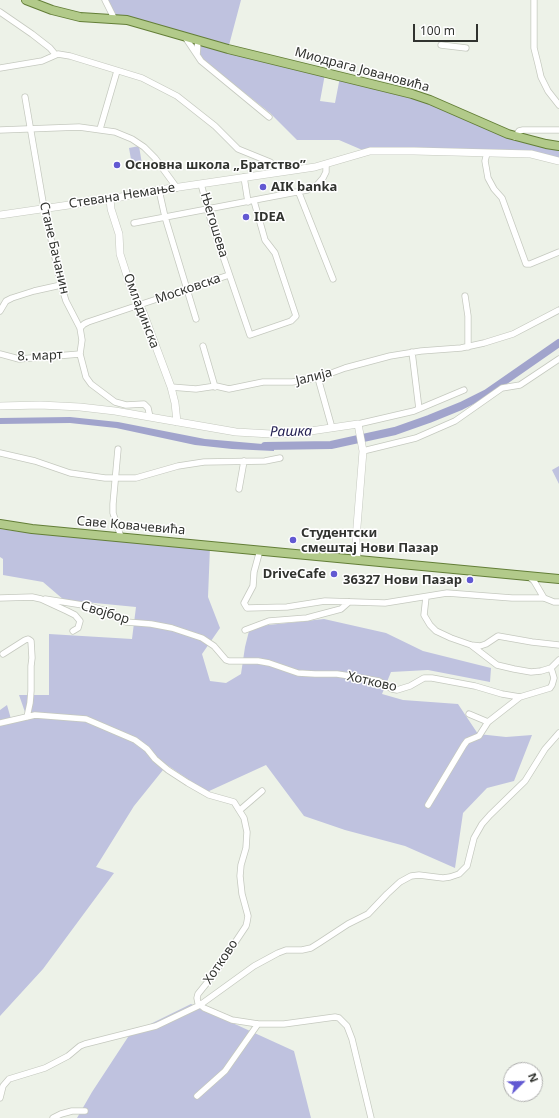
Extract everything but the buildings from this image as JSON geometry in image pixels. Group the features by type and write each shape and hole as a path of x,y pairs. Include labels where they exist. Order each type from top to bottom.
{"main road":[{"name":"Миодрага Јовановића","path":"26,0 52,10 80,17 114,18 133,21 198,41 418,96 515,137 559,146"},
{"name":"Саве Ковачевића","path":"0,524 559,579"}],"street":[{"path":"105,0 114,18"},
{"path":"534,0 534,48 541,77 548,91 559,105"},
{"path":"0,12 32,34 50,48 55,54"},
{"path":"185,37 204,64 269,117"},
{"path":"197,56 198,41"},
{"path":"441,45 466,48"},
{"path":"0,68 42,61 55,54 70,56 142,78 173,94 216,127 238,149 270,162 282,171"},
{"path":"100,129 117,71"},
{"name":"Стане Бачанин","path":"25,97 45,208 61,285 66,301 80,328 82,340 80,354 88,381 112,400 123,405 144,404 148,408 150,417"},
{"path":"0,130 72,127 100,129 124,135 140,144 155,158 177,188"},
{"path":"515,137 523,130 559,130"},
{"name":"Стевана Немање","path":"0,215 110,200 159,190 326,164 370,151 534,154 559,161"},
{"path":"487,152 485,161 488,178 494,189 502,198 526,264 530,264 559,252"},
{"name":"Стевана Немање","path":"134,223 311,189 320,183 326,172 326,164"},
{"path":"244,177 251,201"},
{"name":"Његошева","path":"201,184 250,335 291,321 296,316 275,253 265,240 251,201"},
{"path":"159,190 165,216 196,319"},
{"path":"299,192 333,279"},
{"name":"Омладинска","path":"110,200 111,209 119,234 120,254 171,387 175,403 177,422"},
{"name":"Московска","path":"80,328 86,323 230,275"},
{"path":"0,311 6,301 12,298 61,285"},
{"path":"465,296 468,316 468,347"},
{"name":"Јалија","path":"171,387 196,389 215,387 229,389 263,382 289,382 318,378 368,361 412,352 468,347 509,336 559,310"},
{"path":"203,346 215,387"},
{"path":"412,352 419,409"},
{"name":"8. март","path":"0,354 20,359 80,354"},
{"path":"362,448 416,438 455,421 502,388 520,384 559,359"},
{"path":"318,378 332,428"},
{"path":"0,406 40,405 80,407 150,417 236,432 271,434 297,433 359,426 419,409 464,390"},
{"path":"357,560 356,539 362,448 359,426"},
{"path":"118,449 112,504 113,513 121,537"},
{"path":"0,453 35,461 70,473 105,478 136,478 178,466 204,462 265,461 280,458"},
{"path":"239,489 244,461"},
{"path":"260,550 254,572 253,586 244,603 247,608 286,607 326,601 385,603 446,593 512,598 544,598 554,602 559,602"},
{"path":"528,576 534,581 544,598"},
{"name":"Својбор","path":"0,598 32,597 44,600 75,615 80,621 78,628 73,631"},
{"path":"426,597 424,615 430,625 436,631 451,638 471,645 480,646 498,636 559,645"},
{"name":"Својбор","path":"44,600 89,606 110,612 126,622 151,624 172,628 190,634"},
{"path":"244,630 269,621 307,618 341,609 349,602"},
{"name":"Хотково","path":"190,634 202,638 214,646 226,660 229,661 258,661 269,663 298,673 337,674 364,678 379,681 392,689 397,690 410,686 424,678 432,678 475,686 502,694 520,697"},
{"path":"3,654 25,640 28,639 30,641 32,658 32,691 27,717"},
{"path":"471,645 497,665 531,672 551,668 559,660"},
{"path":"428,805 467,741 480,736 488,722 520,697 546,690 552,685 554,678 551,668"},
{"path":"469,714 488,722"},
{"path":"0,723 35,715 86,719 135,740 147,749 168,770 209,794 234,802 240,810 262,791"},
{"name":"Хотково","path":"0,1098 3,1086 9,1079 45,1068 68,1056 80,1046 156,1026 200,1005 260,962 286,950 302,950 311,948 348,924 368,914 400,882 411,876 419,875 443,878 450,877 464,870 467,866 474,838 482,824 525,782 545,749 559,733"},
{"name":"Хотково","path":"200,1005 197,998 198,994 214,974 246,926 247,922 247,912 242,894 240,876 241,865 246,848 247,832 244,818 240,810"},
{"path":"200,1005 232,1020 258,1024 284,1024 335,1017 343,1020 349,1029 352,1039 371,1118"},
{"path":"197,1096 225,1071 258,1024"},
{"path":"53,1118 72,1111 86,1111"}],"shaded area":[{"path":"105,0 241,0 228,49 325,74 320,101 335,103 340,77 388,88 494,128 559,146 559,161 538,155 367,152 339,140 297,140 270,113 203,60 200,55 198,41 114,18"},
{"path":"139,146 142,164 132,165 129,148"},
{"path":"70,417 118,422 205,439 274,445 274,451 195,445 116,428 70,423 0,424 0,418"},
{"path":"559,466 559,484 552,470"},
{"path":"0,529 210,547 208,597 220,628 202,654 210,681 226,683 241,674 250,627 324,619 386,633 423,651 491,668 490,682 428,670 391,672 382,694 403,700 458,704 478,734 506,737 532,735 514,781 487,788 463,813 455,868 405,846 345,830 304,816 266,765 207,792 167,765 134,806 96,867 114,873 43,969 0,1016 0,710 7,705 11,719 26,715 19,695 49,695 49,634 132,639 136,607 64,600 43,582 3,575 3,559 0,557"},
{"path":"191,1004 294,1051 311,1118 77,1118 130,1034"}],"waterway":[{"name":"Рашка","path":"265,446 331,445 395,431 461,406 487,393 559,343"}],"place":[{"name":"Основна школа „Братство”","path":"117,165"},
{"name":"AIK banka","path":"263,187"},
{"name":"IDEA","path":"246,217"},
{"name":"Студентски смештај Нови Пазар","path":"293,540"},
{"name":"DriveCafe","path":"334,574"},
{"name":"36327 Нови Пазар","path":"470,580"}]}
